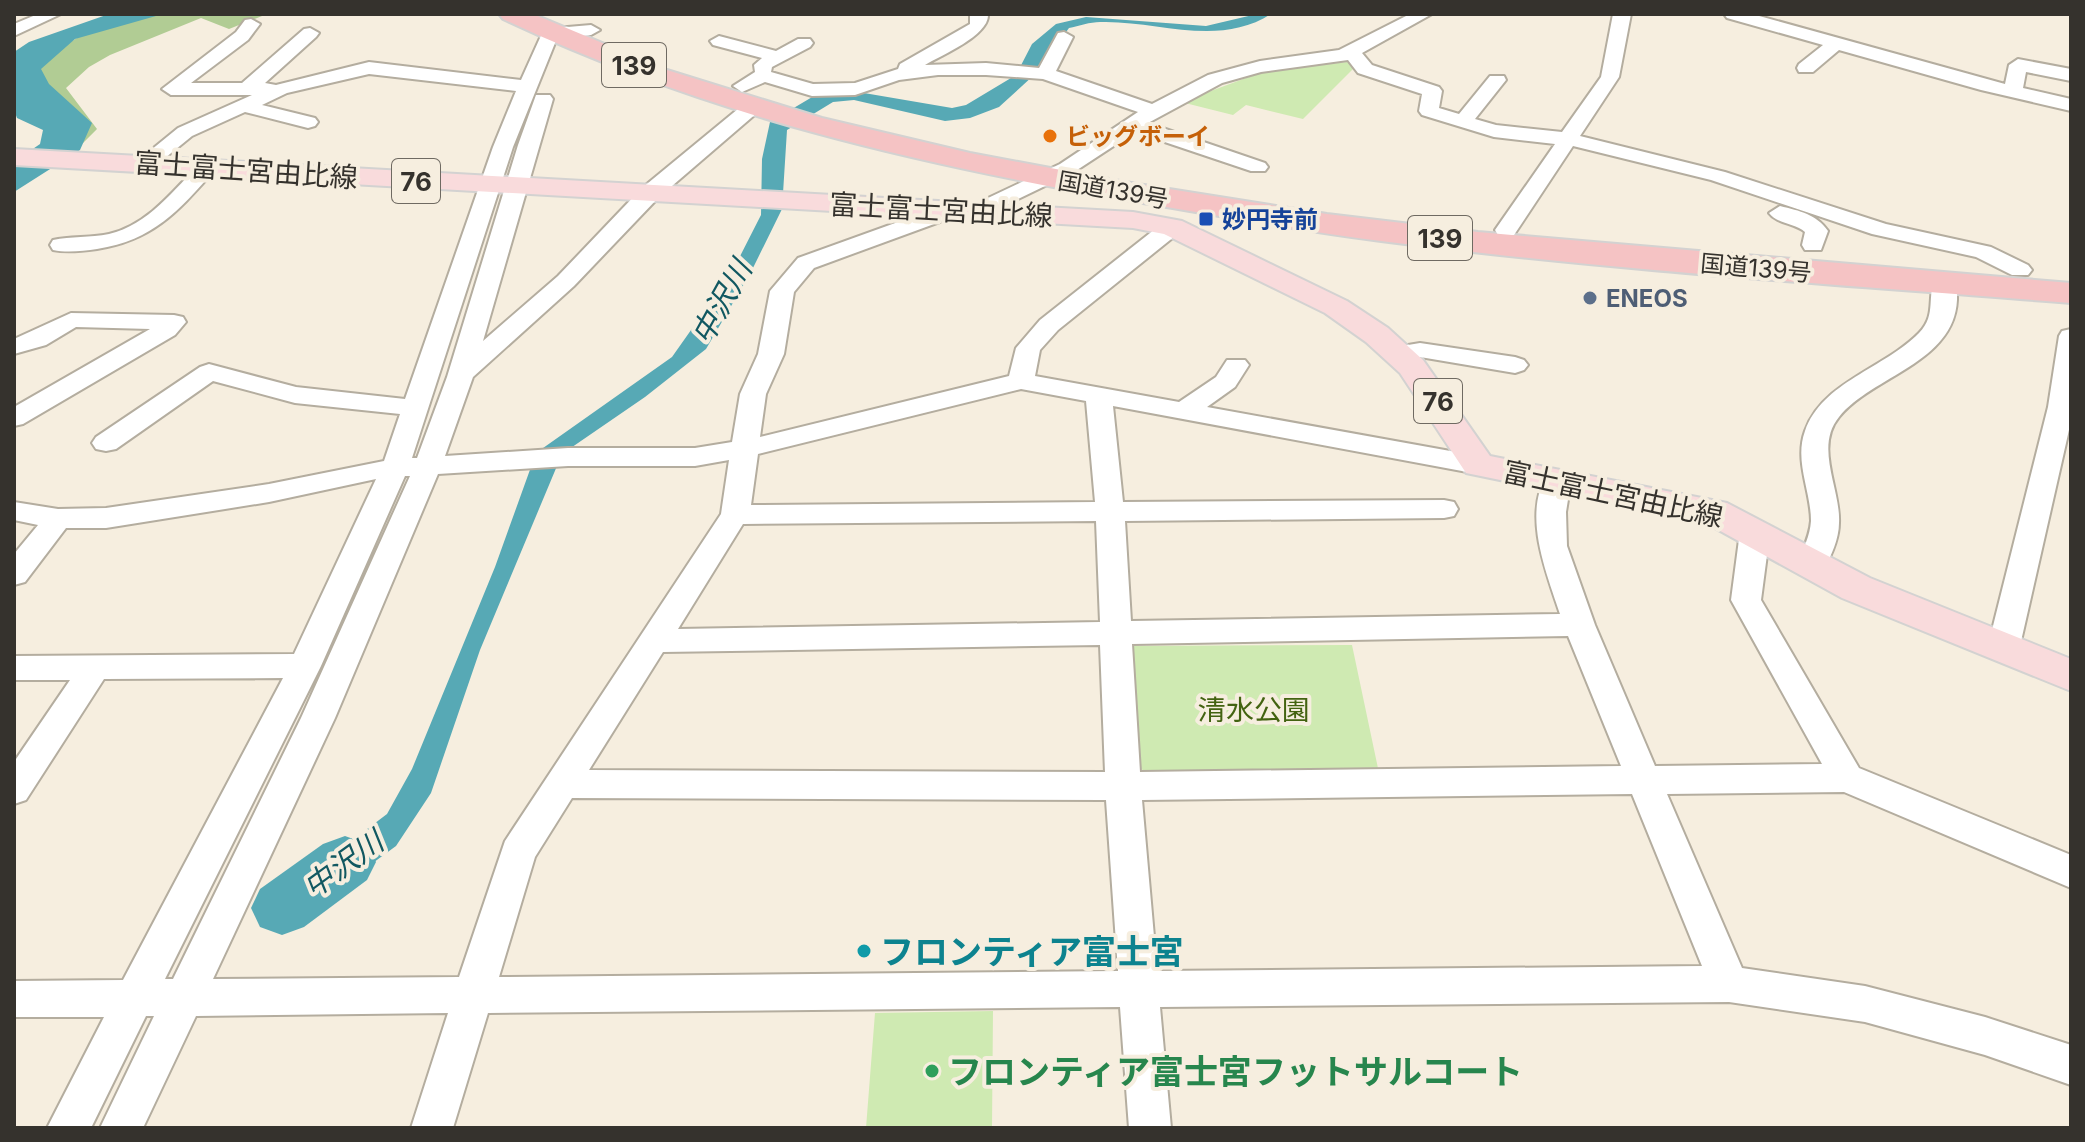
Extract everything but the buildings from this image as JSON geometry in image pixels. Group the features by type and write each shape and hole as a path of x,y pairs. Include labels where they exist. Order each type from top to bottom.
{"highway":[{"name":"国道139号","path":"512,14 565,29 828,119 1235,211 1390,232 1814,274 2071,293"},
{"name":"国道139号","path":"1057,173 1506,230 1783,255 2071,274"}],"main road":[{"name":"富士富士宮由比線","path":"14,157 1133,220 1172,227 1336,307 1399,353 1437,400 1478,465 1714,512 1883,600 2071,676"}],"street":[{"path":"14,31 52,14"},
{"path":"460,374 566,281 650,193 759,95 855,89 895,75 977,27 979,14"},
{"path":"432,1128 518,852 735,515 753,394 771,354 782,291 792,277 806,263 963,212 1057,173 1191,90 1237,72 1323,60 1351,52 1423,14"},
{"path":"1506,230 1610,77 1622,14"},
{"path":"1733,14 1835,44 2071,105"},
{"path":"14,20 33,22"},
{"path":"251,24 242,36 171,89 245,97 308,122"},
{"path":"121,1128 343,663 428,466 492,275 502,186 528,87 565,29"},
{"path":"68,1128 305,666 395,468 502,186 544,95 565,29"},
{"path":"147,163 185,132 245,97 310,33"},
{"path":"1045,74 1064,37"},
{"path":"719,41 776,56"},
{"path":"759,95 763,65 804,43"},
{"path":"1806,68 1835,44"},
{"path":"1351,52 1365,69 1432,91 1429,111 1494,131 1569,139 1756,187 1880,229 1983,252 2020,270"},
{"path":"2013,91 2018,65 2071,75"},
{"path":"245,97 369,68 528,87"},
{"path":"895,75 964,68 1045,74 1153,111"},
{"path":"1464,120 1497,80"},
{"path":"1133,125 1258,167"},
{"path":"61,245 100,245 139,231 163,215 208,166"},
{"path":"1756,187 1752,199 1757,207 1805,220 1817,231 1813,245"},
{"path":"1021,381 1028,348 1049,325 1172,227"},
{"path":"1813,562 1825,522 1822,495 1812,464 1826,415 1855,389 1932,335 1941,323 1945,282"},
{"path":"14,347 37,340 71,320 174,322 166,330 14,418"},
{"path":"2003,650 2061,407 2070,348"},
{"path":"1399,353 1420,350 1515,365"},
{"path":"1183,411 1226,382 1236,365"},
{"path":"106,443 209,372 295,395 417,408"},
{"path":"14,511 58,519 106,518 167,511 269,493 350,474 395,468 577,457 695,457 745,449 1021,381 1478,465"},
{"path":"1099,396 1110,511 1113,635 1123,786 1150,1128"},
{"path":"1557,481 1552,512 1552,546 1579,625 1729,984"},
{"path":"735,515 1444,509"},
{"path":"14,575 58,519"},
{"path":"1755,532 1746,600 1847,778"},
{"path":"654,641 1579,625"},
{"path":"14,668 305,666"},
{"path":"14,790 94,669"},
{"path":"562,784 1123,786 1847,778 2071,872"},
{"path":"14,999 1729,984 1865,1004 1985,1036 2071,1065"}],"green space":[{"path":"157,14 267,14 229,29 201,18 110,55 89,67 66,88 97,129 83,143 39,80 41,61 80,36"},
{"path":"1347,62 1356,66 1303,119 1246,105 1233,115 1181,102 1265,71"},
{"name":"清水公園","path":"1352,645 1379,773 1151,775 1138,767 1128,646"},
{"name":"フロンティア富士宮フットサルコート","path":"993,1011 992,1128 866,1128 875,1013"}],"water":[{"path":"109,14 163,14 75,39 41,69 49,84 92,123 80,150 14,192 14,162 40,144 43,130 17,118 14,110 14,52 29,42"},
{"path":"1257,14 1271,14 1251,24 1208,31 1121,22 1088,23 1069,28 1034,75 999,107 970,118 945,121 854,100 833,102 787,130 782,209 751,272 706,349 645,397 562,454 480,650 431,793 396,846 295,920 284,892 387,814 412,769 495,567 536,453 672,357 732,272 761,215 762,159 770,122 819,93 864,93 952,108 966,105 1016,75 1032,44 1056,24 1086,17 1206,26"}],"waterway":[{"name":"中沢川","path":"282,908 345,862"}],"place":[{"name":"ビッグボーイ","path":"1050,136"},
{"name":"妙円寺前","path":"1206,219"},
{"name":"ENEOS","path":"1590,298"},
{"name":"フロンティア富士宮","path":"864,951"},
{"name":"フロンティア富士宮フットサルコート","path":"932,1071"}]}
